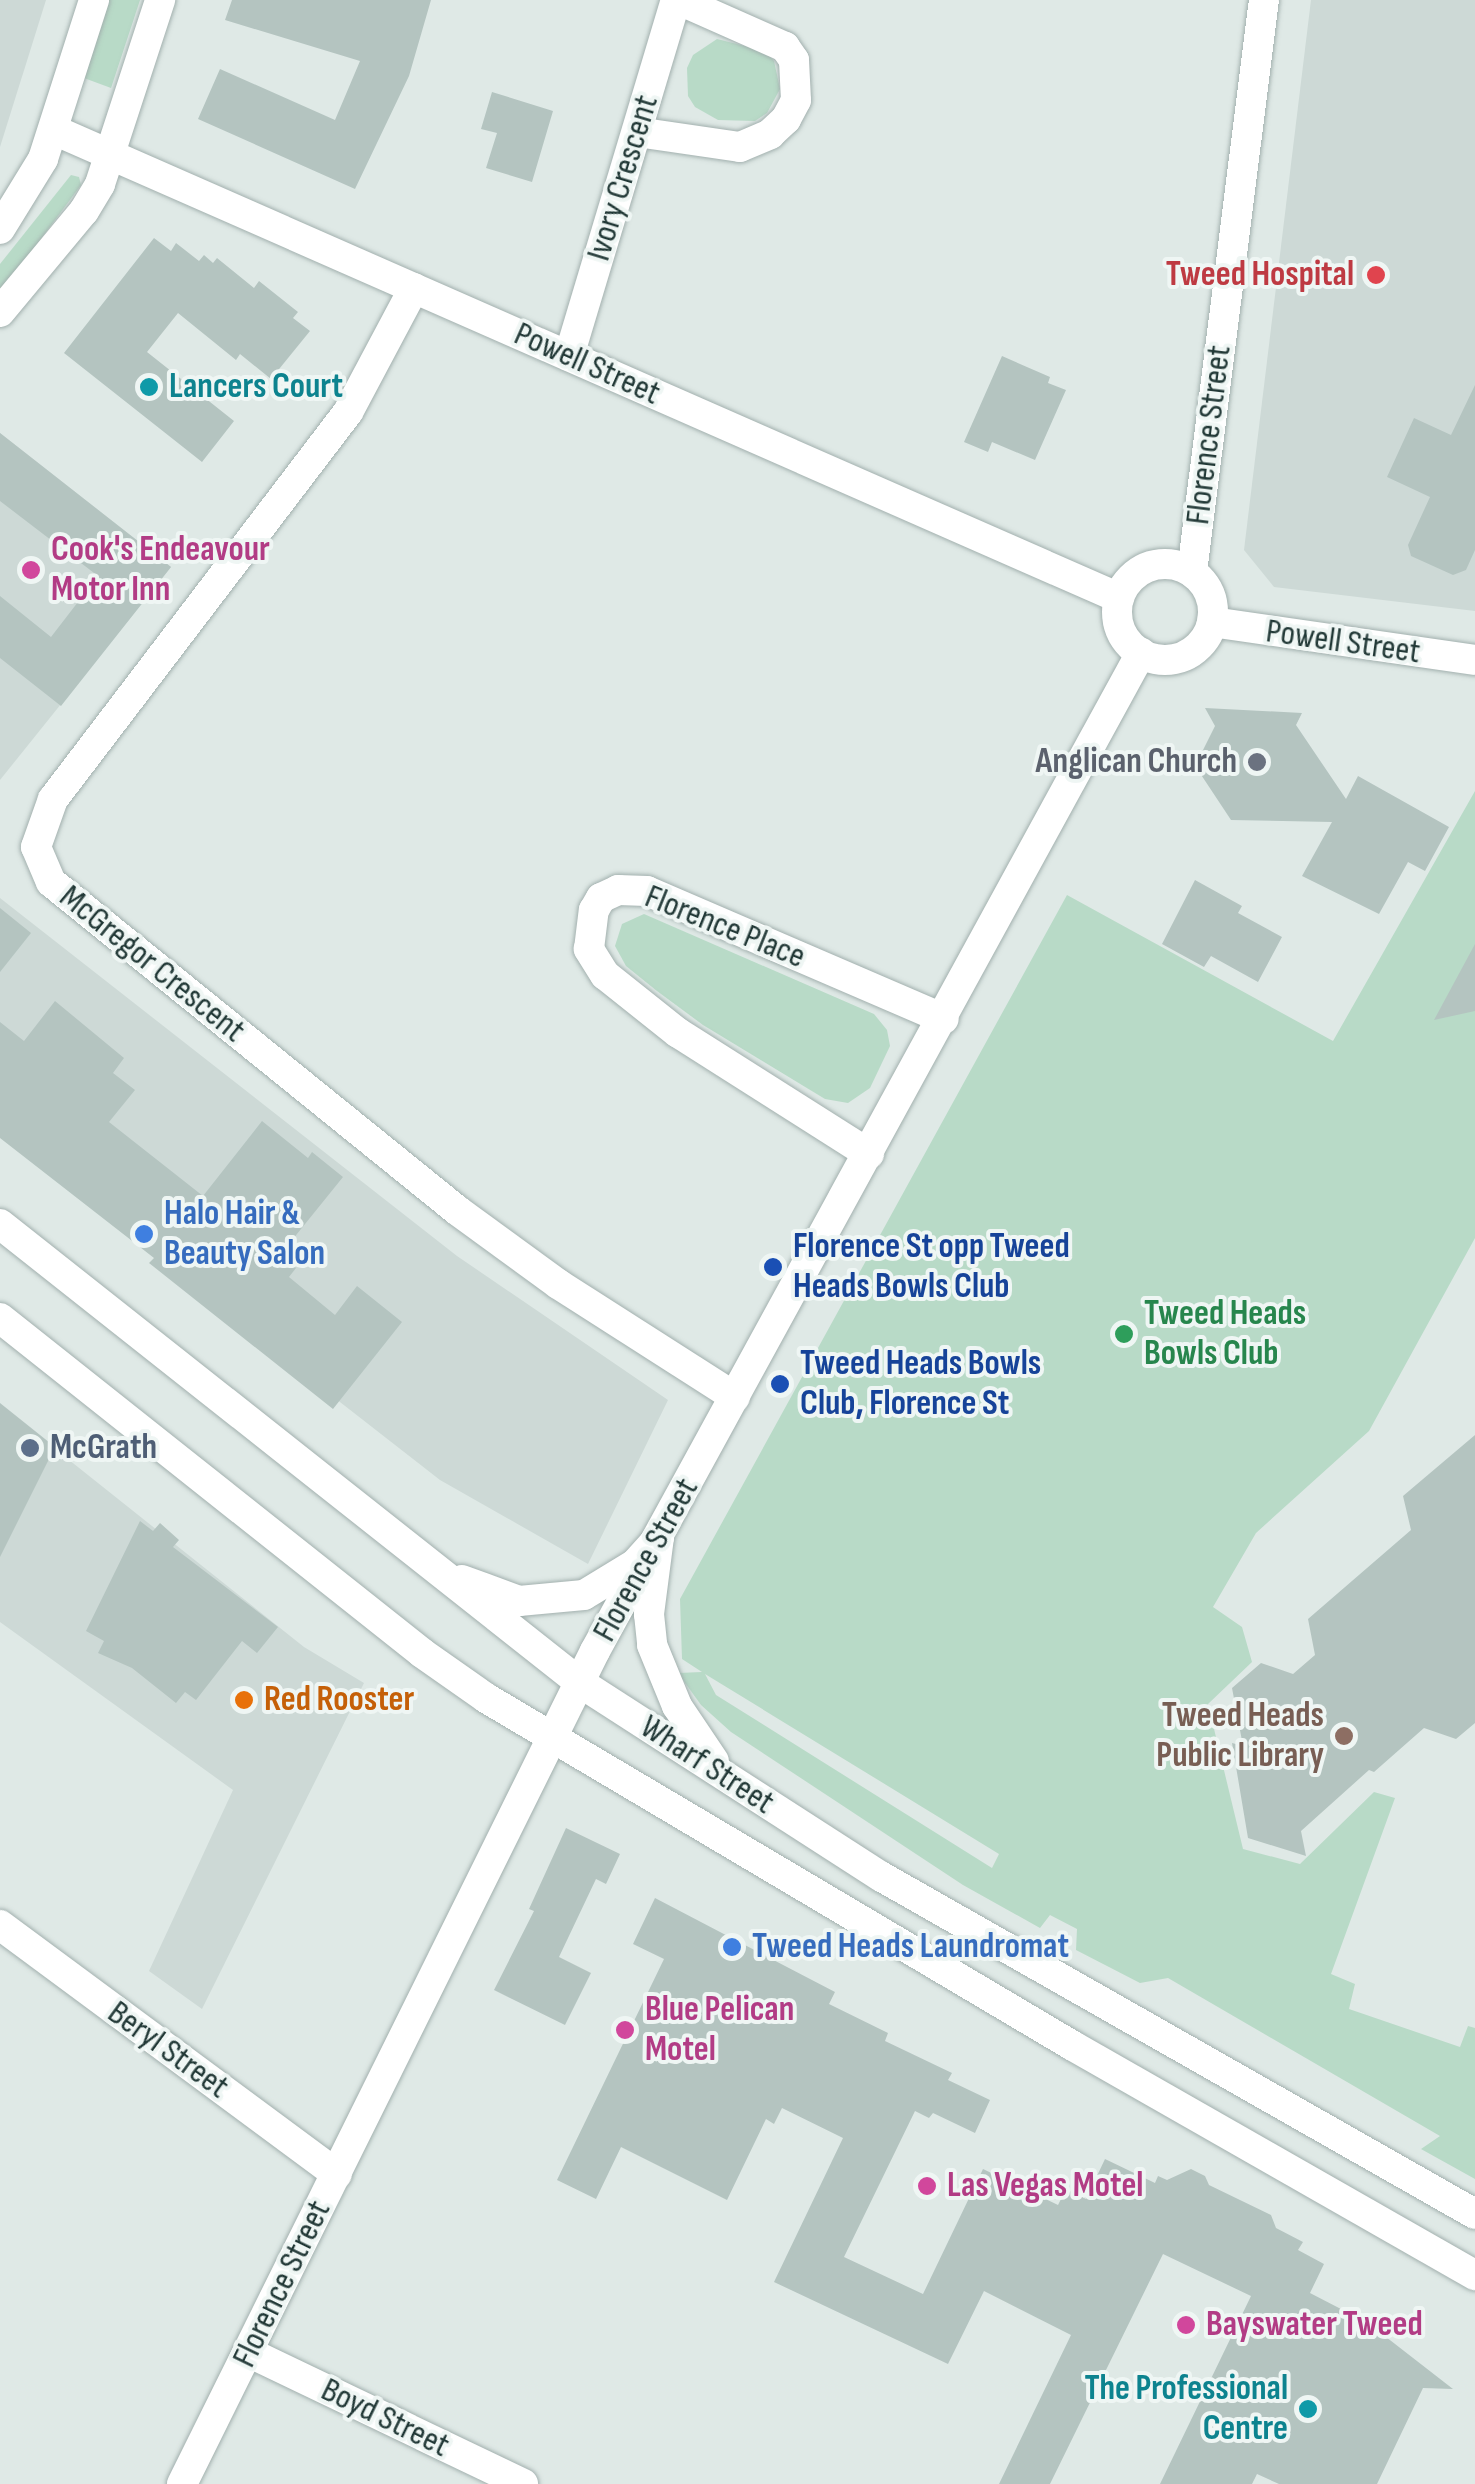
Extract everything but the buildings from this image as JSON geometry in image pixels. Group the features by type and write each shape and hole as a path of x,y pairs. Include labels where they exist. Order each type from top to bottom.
{"street":[{"path":"0,229 41,163 94,0"},
{"path":"0,312 84,210 113,153 160,0"},
{"path":"637,132 740,146 770,134 786,119 796,100 794,60 785,47 768,36 677,0"},
{"name":"Ivory Crescent","path":"569,356 677,0"},
{"name":"Florence Street","path":"1192,572 1264,0"},
{"name":"Powell Street","path":"54,130 1119,598"},
{"name":"McGregor Crescent","path":"414,288 348,412 52,799 36,847 51,882 458,1211 558,1284 736,1397"},
{"path":"1166,564 1192,572 1210,595 1212,622 1206,636 1184,656 1156,659 1141,654 1120,630 1119,598 1137,573 1166,564"},
{"name":"Powell Street","path":"1212,622 1475,660"},
{"name":"Florence Street","path":"182,2484 579,1682 1141,654"},
{"name":"Florence Place","path":"869,1154 678,1033 605,975 590,948 588,926 594,910 601,898 618,890 647,892 944,1019"},
{"name":"Wharf Street","path":"0,1224 531,1648 579,1682 882,1877 1475,2214"},
{"name":"Wharf Street","path":"0,1318 422,1654 552,1739 1469,2275"},
{"path":"431,1565 519,1601 554,1599 584,1595 614,1579 659,1537"},
{"path":"659,1537 649,1614 652,1645 677,1706 724,1776"},
{"name":"Beryl Street","path":"0,1925 336,2174"},
{"name":"Boyd Street","path":"248,2352 522,2484"}],"shaded area":[{"path":"0,0 46,0 0,147"},
{"name":"Tweed Hospital","path":"1311,0 1475,0 1475,611 1274,587 1244,550"},
{"path":"0,433 171,567 0,780"},
{"path":"0,898 457,1256 668,1400 588,1564 440,1480 0,1137"},
{"path":"0,1405 304,1647 364,1683 202,2009 149,1971 233,1790 0,1622"}],"green space":[{"path":"107,0 140,0 111,88 84,78"},
{"path":"717,39 765,51 774,61 780,89 767,113 755,121 718,120 695,107 688,96 687,68 693,55"},
{"path":"71,175 79,177 81,185 0,294 0,264"},
{"name":"Tweed Heads Bowls Club","path":"1475,791 1475,1238 1369,1431 1256,1533 1213,1607 1242,1627 1252,1662 1208,1704 1243,1849 1300,1864 1374,1792 1395,1798 1331,1974 1355,1984 1349,2009 1460,2047 1468,2026 1475,2028 1475,2179 1421,2149 1440,2136 1168,1978 1140,1983 1076,1950 1077,1929 1050,1915 1040,1928 963,1885 731,1732 701,1705 678,1673 702,1672 682,1659 680,1599 1067,895 1333,1041","holes":["705,1674 999,1854 992,1868 716,1695"]},
{"path":"644,914 874,1014 887,1030 890,1046 870,1088 848,1103 825,1099 703,1025 657,991 626,966 615,946 622,924"}],"place":[{"name":"Tweed Hospital","path":"1376,275"},
{"name":"Lancers Court","path":"149,387"},
{"name":"Cook's Endeavour Motor Inn","path":"31,570"},
{"name":"Anglican Church","path":"1257,762"},
{"name":"Halo Hair & Beauty Salon","path":"144,1234"},
{"name":"Florence St opp Tweed Heads Bowls Club","path":"773,1267"},
{"name":"Tweed Heads Bowls Club","path":"1124,1334"},
{"name":"Tweed Heads Bowls Club, Florence St","path":"780,1384"},
{"name":"McGrath","path":"30,1448"},
{"name":"Red Rooster","path":"244,1700"},
{"name":"Tweed Heads Public Library","path":"1344,1736"},
{"name":"Tweed Heads Laundromat","path":"732,1947"},
{"name":"Blue Pelican Motel","path":"625,2030"},
{"name":"Las Vegas Motel","path":"927,2186"},
{"name":"Bayswater Tweed","path":"1186,2325"},
{"name":"The Professional Centre","path":"1308,2409"}]}
